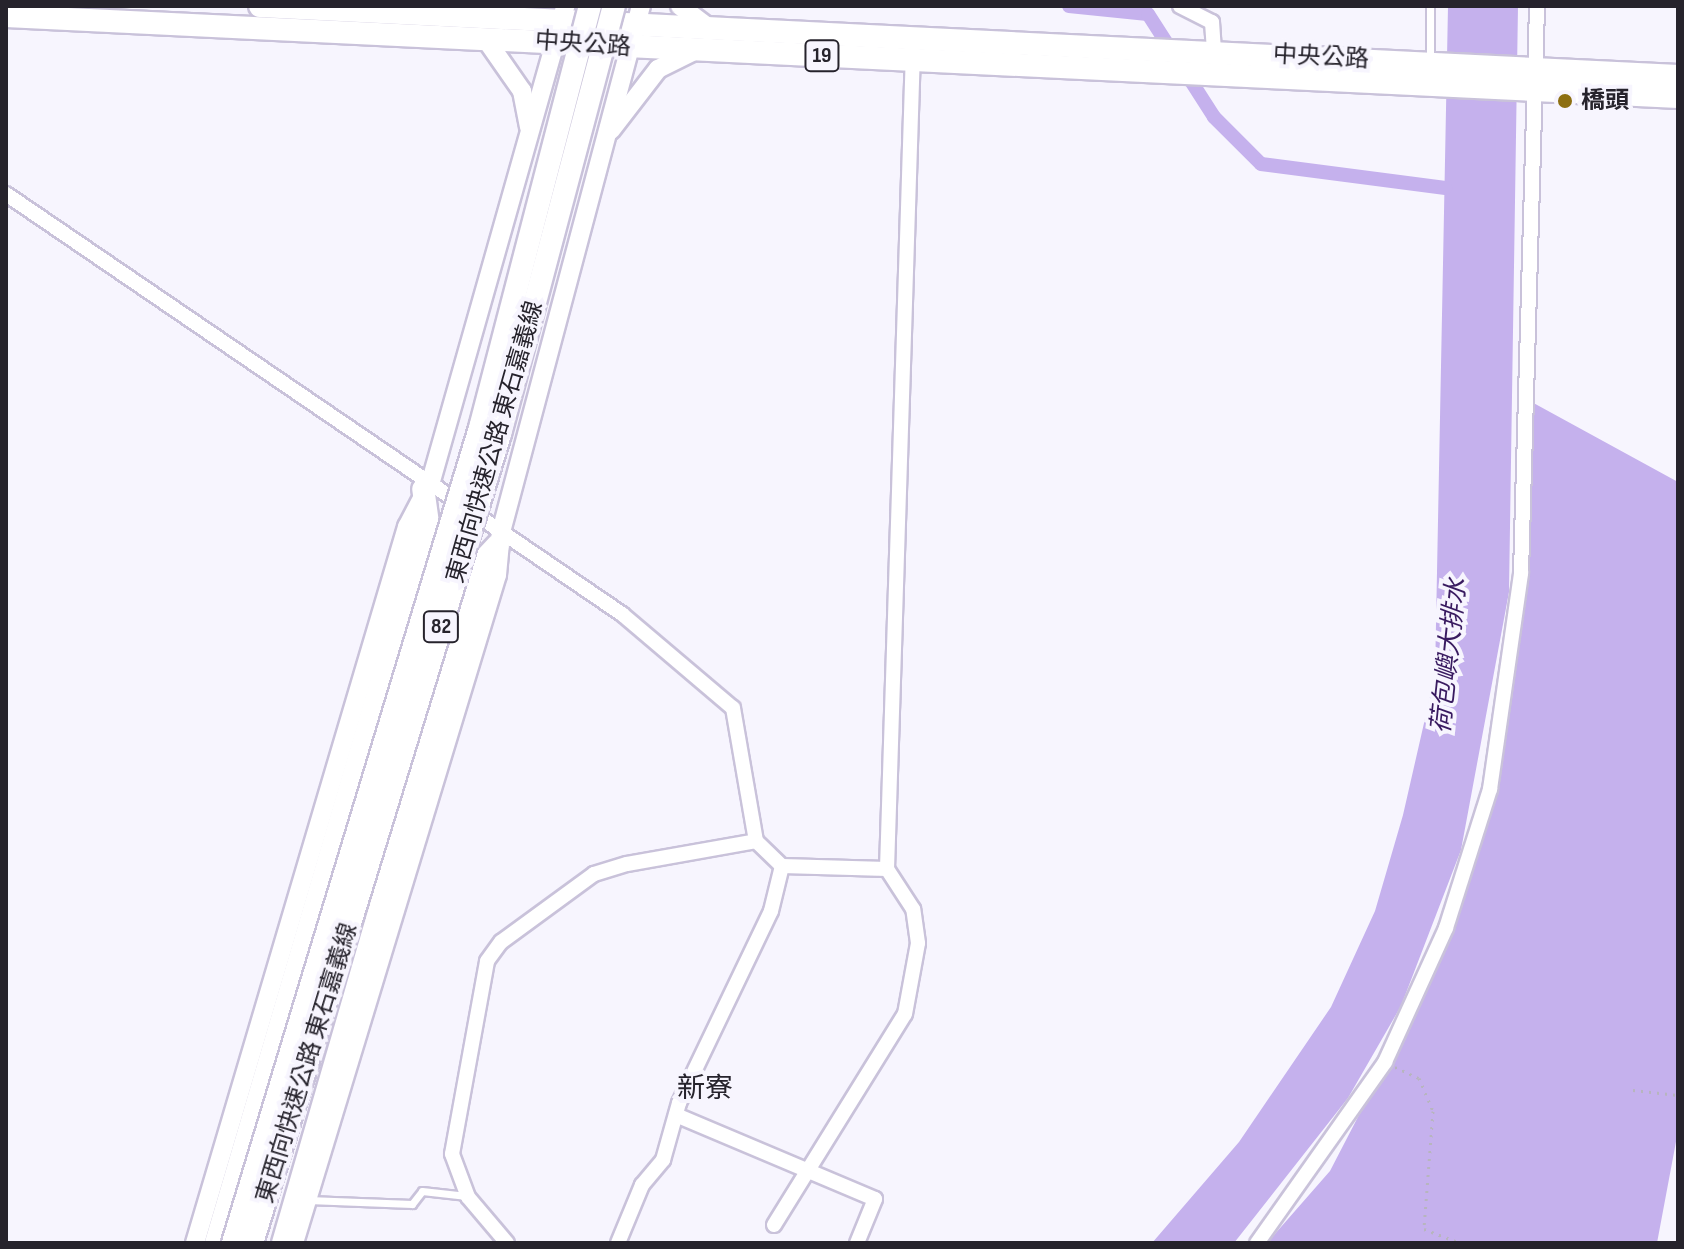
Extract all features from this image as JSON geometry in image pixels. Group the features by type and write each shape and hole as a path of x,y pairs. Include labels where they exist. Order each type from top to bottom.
{"main road":[{"name":"中央公路","path":"260,6 281,18 343,9 639,13 705,25 915,36 1159,58"},
{"name":"東西向快速公路 東石嘉義線","path":"233,1243 480,428 590,6"},
{"name":"東西向快速公路 東石嘉義線","path":"252,1243 500,434 614,6"},
{"name":"中央公路","path":"6,16 281,18 485,38 557,40 631,48 912,60 1159,58"},
{"name":"中央公路","path":"1208,56 1435,69"},
{"name":"19","path":"1159,58 1208,56"},
{"name":"19","path":"1435,69 1678,97"},
{"name":"19","path":"1528,79 1678,76"},
{"path":"216,1243 428,523 427,485"},
{"path":"283,1243 397,861 480,564 499,538"}],"street":[{"path":"680,6 705,25"},
{"path":"1180,6 1212,22 1208,56"},
{"path":"1257,1243 1385,1062 1446,928 1492,773 1521,573 1528,79 1537,6"},
{"path":"195,1243 427,485 564,11"},
{"path":"294,1243 497,575 499,538 639,13"},
{"path":"774,1225 909,1001 918,922 887,869 915,36"},
{"path":"485,38 522,91 530,131"},
{"path":"605,138 658,69 694,51"},
{"path":"6,194 499,538 622,614 733,708 756,841 782,866 887,869"},
{"path":"507,1243 468,1197 452,1154 454,1129 493,950 594,874 756,841"},
{"path":"618,1243 642,1185 663,1160 676,1115 717,1012 771,911 782,866"},
{"path":"676,1115 875,1199 857,1243"}],"lane":[{"path":"1430,6 1435,69"},
{"path":"308,1200 412,1204 422,1191 468,1197"}],"path":[{"path":"1385,1062 1419,1078 1433,1111 1424,1229 1460,1243"},
{"path":"1633,1090 1678,1095"}],"water":[{"name":"荷包嶼大排水","path":"1448,6 1518,6 1509,592 1461,850 1401,1006 1348,1098 1234,1243 1152,1243 1239,1142 1331,1007 1375,911 1403,815 1435,675"},
{"path":"1528,400 1678,482 1678,1131 1657,1243 1267,1243 1330,1171 1433,972 1501,763 1523,604"}],"waterway":[{"path":"1069,6 1148,14 1214,117 1261,164 1445,188"}],"place":[{"name":"橋頭","path":"1565,101"}],"district":[{"name":"新寮","path":"705,1089"}]}
